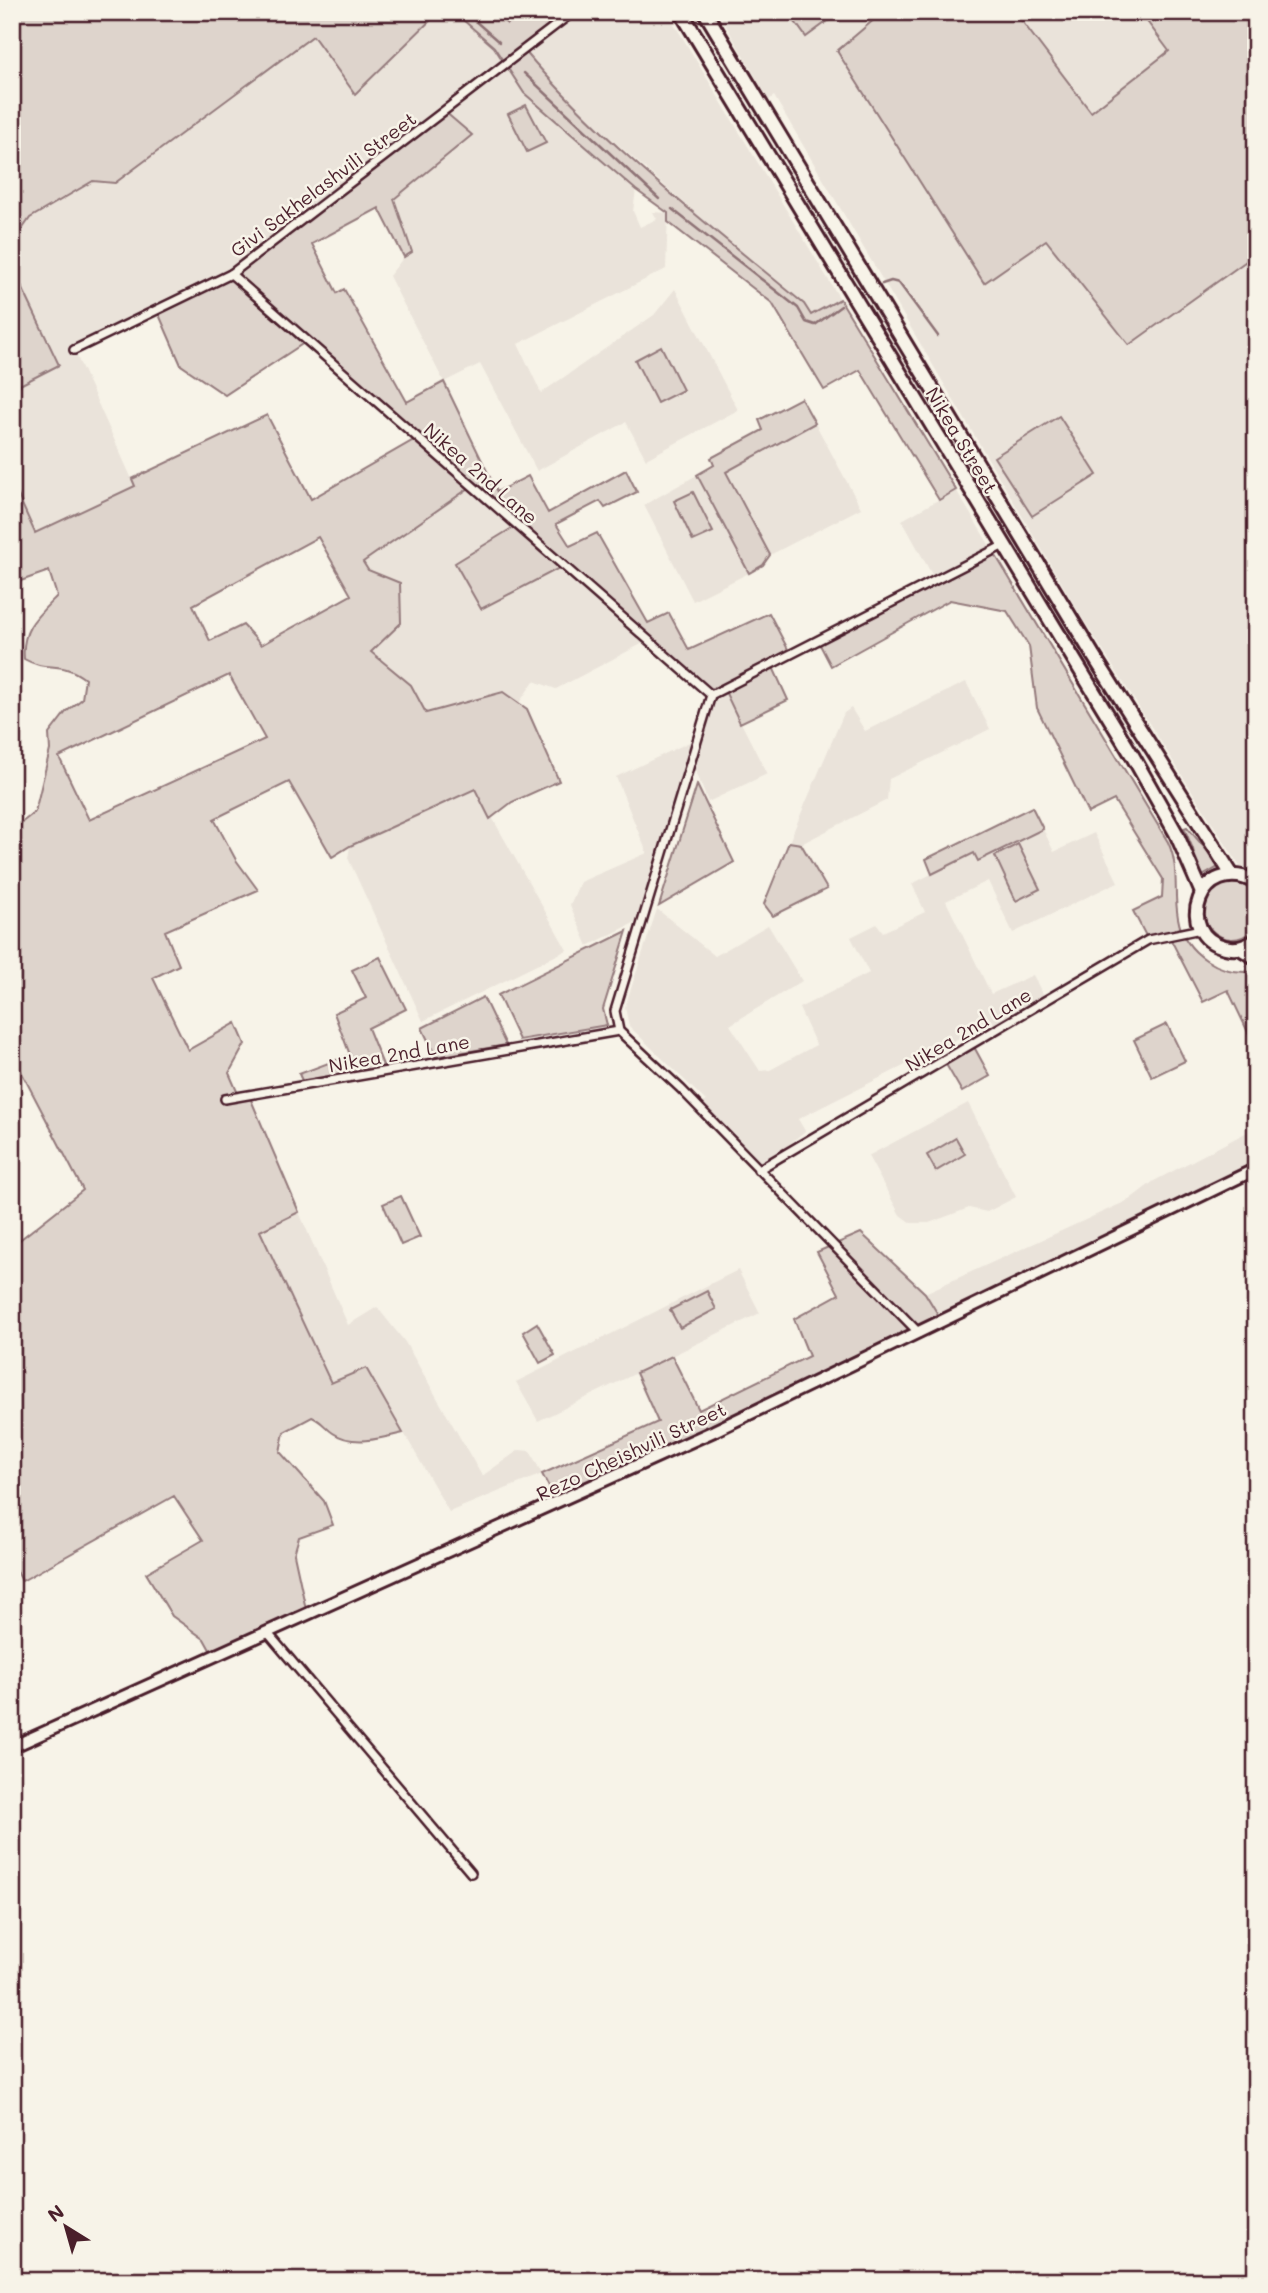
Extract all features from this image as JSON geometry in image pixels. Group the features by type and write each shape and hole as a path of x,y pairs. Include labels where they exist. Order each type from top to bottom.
{"main road":[{"name":"Nikea Street","path":"681,12 1138,765 1176,833 1202,893 1197,906 1201,929"},
{"name":"Nikea Street","path":"705,12 1093,655 1232,875"},
{"path":"726,87 744,76"},
{"path":"1202,893 1219,877 1232,875 1256,882"},
{"path":"1201,929 1217,945 1240,948 1256,958"},
{"path":"1240,948 1256,940"},
{"name":"Rezo Cheishvili Street","path":"12,1747 558,1504 920,1334 1256,1169"}],"street":[{"name":"Givi Sakhelashvili Street","path":"74,350 230,274 573,12"},
{"name":"Nikea 2nd Lane","path":"230,274 711,695"},
{"path":"920,1334 681,1089 619,1031 615,1011 711,695 1004,545"},
{"name":"Nikea 2nd Lane","path":"758,1170 1148,940 1201,929"},
{"name":"Nikea 2nd Lane","path":"225,1099 619,1031"},
{"path":"267,1632 471,1873"}],"shaded area":[{"path":"12,12 439,12 355,94 313,36 115,183 93,181 30,218 12,244"},
{"path":"439,12 454,12 494,47 524,93 636,190 633,211 640,227 657,219 653,212 668,213 666,269 518,344 541,393 654,315 675,289 738,410 646,459 626,422 537,471 480,364 444,382 389,276 404,257 412,252 394,199 471,135 231,274 74,350 135,486 35,533 12,482 12,389 59,365 12,266 12,244 30,218 93,181 115,183 314,35 355,94"},
{"path":"454,12 494,12 507,24 522,12 573,12 524,50 588,119 695,214 804,304 811,315 840,299 956,490 939,500 860,370 824,390 772,303 668,222 668,213 636,190 524,93 494,47"},
{"path":"573,12 667,12 840,299 811,315 564,97 524,50"},
{"path":"718,12 788,12 807,37 840,12 883,12 837,51 984,282 1046,240 1129,344 1256,254 1256,892 1081,616 774,96 769,100"},
{"path":"788,12 840,12 806,37"},
{"path":"883,12 1015,12 1091,112 1169,51 1140,12 1256,12 1256,254 1129,345 1046,240 984,283 837,51"},
{"path":"1015,12 1140,12 1170,51 1091,112"},
{"path":"526,105 546,143 527,152 508,114"},
{"path":"444,111 472,135 394,199 412,252 404,257 379,208 312,244 337,293 344,289 407,402 444,382 497,492 528,476 548,513 626,470 637,492 605,508 600,501 556,524 570,546 597,533 648,623 669,613 689,650 769,613 791,655 772,665 788,700 740,723 724,689 711,695 563,566 481,609 455,563 517,525 472,486 363,562 368,570 400,583 401,623 371,652 411,685 426,713 503,692 527,709 559,781 512,802 490,819 475,789 350,846 332,857 289,782 214,819 236,860 258,890 165,931 179,965 153,978 188,1050 236,1023 245,1044 229,1073 239,1096 249,1095 299,1212 260,1231 331,1383 366,1368 403,1433 368,1440 350,1440 333,1433 312,1417 284,1432 280,1452 324,1501 333,1525 299,1537 294,1554 307,1614 214,1657 204,1639 172,1616 146,1573 203,1540 174,1496 22,1581 12,1562 12,1246 83,1190 12,1054 12,852 21,823 35,812 50,750 49,734 66,712 82,699 85,679 68,669 40,665 24,659 28,631 57,596 49,571 12,584 12,482 35,533 135,486 132,479 267,415 311,499 417,438 307,341 225,395 181,365 157,310 231,274","holes":["318,537 351,595 261,645 243,625 210,641 193,605","229,675 265,739 89,820 59,757"]},
{"path":"12,266 59,365 12,389"},
{"path":"661,346 683,390 657,403 635,360"},
{"path":"801,398 815,423 726,472 770,555 763,565 749,573 697,475 714,465 711,458 763,430 759,420"},
{"path":"1059,416 1097,475 1032,516 994,457"},
{"path":"815,423 861,508 770,555 726,472"},
{"path":"697,475 749,573 693,601 644,505"},
{"path":"473,486 517,525 481,609 563,566 649,640 556,689 534,681 519,703 503,692 426,713 411,685 371,651 401,623 363,562"},
{"path":"956,490 993,551 936,582 902,520"},
{"path":"693,492 713,532 693,541 674,501"},
{"path":"993,551 1168,842 1174,861 1178,918 1188,942 1206,960 1218,966 1243,972 1256,971 1256,1049 1228,990 1203,1002 1169,936 1148,940 1133,911 1162,897 1163,879 1114,800 1088,813 1037,708 1029,646 1007,611 950,600 831,666 818,641"},
{"path":"966,682 990,729 889,779 887,800 801,844 789,842 844,713 851,708 865,731"},
{"path":"724,689 767,774 708,802 692,762 644,918 588,946 570,905 580,882 647,853 616,777 698,738 711,695"},
{"path":"697,785 734,862 659,906"},
{"path":"476,789 567,950 423,1021 348,858 350,846"},
{"path":"1032,807 1043,829 978,861 974,853 932,874 926,859"},
{"path":"1187,827 1220,866 1199,878 1193,849 1184,828"},
{"path":"1043,829 1054,852 1094,833 1118,882 1013,933 988,881 946,901 991,994 1033,975 1046,1001 996,1031 993,1021 798,1119 805,1131 758,1170 698,1107 706,1101 629,1026 625,1007 657,909 715,956 768,925 802,981 730,1025 760,1071 770,1070 816,1045 799,1008 869,973 851,937 877,924 883,932 925,912 912,884 974,852 979,860"},
{"path":"789,842 801,844 827,889 773,916 764,904"},
{"path":"1018,844 1040,889 1016,901 995,856"},
{"path":"1232,883 1247,888 1255,896 1260,911 1255,926 1247,934 1232,939 1217,934 1209,926 1204,911 1209,896 1217,888"},
{"path":"627,931 603,1009 607,1025 519,1040 498,995"},
{"path":"380,957 406,1009 368,1028 385,1070 304,1085 299,1074 350,1055 334,1013 366,998 352,970"},
{"path":"483,997 506,1045 436,1057 422,1028"},
{"path":"1167,1024 1185,1061 1152,1077 1134,1040"},
{"path":"973,1045 990,1076 962,1092 944,1061"},
{"path":"1251,1095 1256,1097 1256,1165 942,1321 925,1293 1129,1200 1154,1181 1253,1129"},
{"path":"968,1103 1016,1197 987,1212 969,1208 929,1223 911,1223 900,1215 868,1156"},
{"path":"956,1138 965,1154 936,1171 927,1155"},
{"path":"401,1196 420,1237 401,1245 383,1204"},
{"path":"299,1212 348,1325 377,1307 405,1342 482,1476 519,1450 530,1451 542,1474 449,1512 367,1368 332,1383 260,1230"},
{"path":"861,1233 925,1293 942,1321 558,1504 542,1474 658,1422 636,1373 672,1356 699,1410 809,1356 794,1319 839,1294 817,1252"},
{"path":"738,1270 760,1313 538,1421 516,1382"},
{"path":"707,1291 716,1309 680,1328 670,1310"},
{"path":"537,1323 555,1355 540,1363 523,1332"}],"waterway":[{"path":"465,12 499,42"},
{"path":"524,73 659,199"},
{"path":"672,209 798,308 806,322 815,325 841,306"},
{"path":"882,284 891,281 899,283 938,336"}]}
